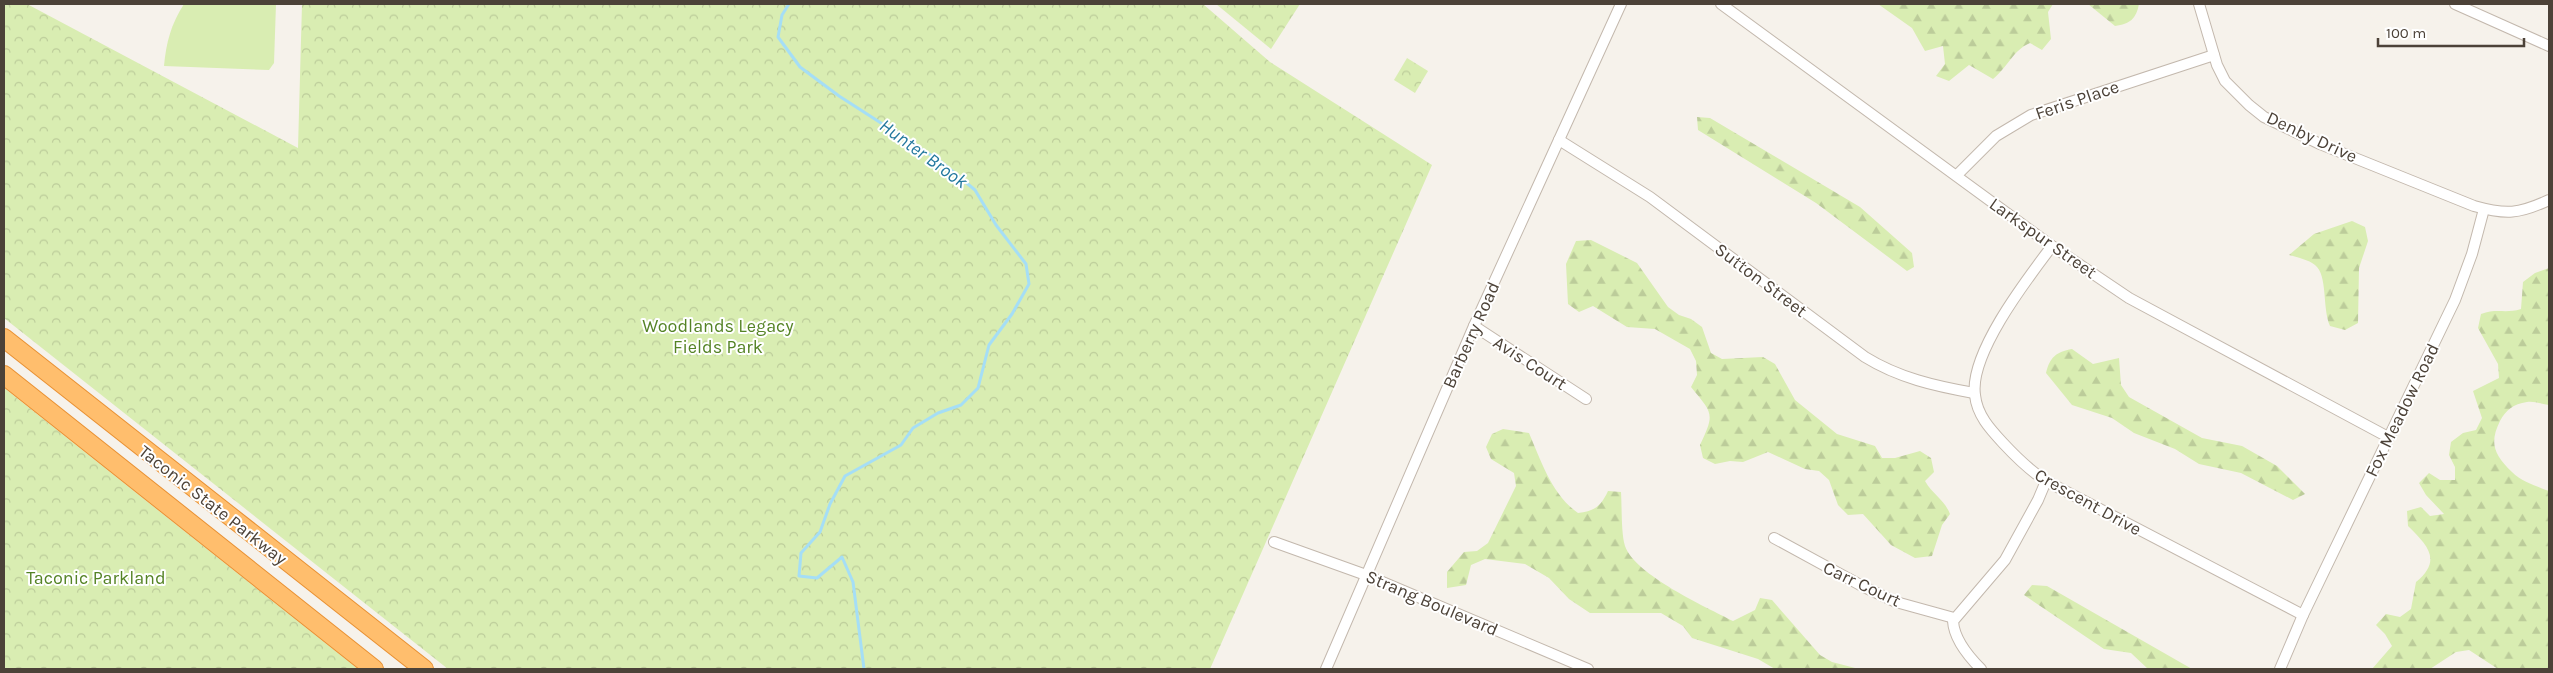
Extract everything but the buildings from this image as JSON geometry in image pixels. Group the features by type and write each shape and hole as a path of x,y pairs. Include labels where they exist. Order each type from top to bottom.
{"highway":[{"name":"Taconic State Parkway","path":"4,338 424,669"},
{"name":"Taconic State Parkway","path":"4,375 374,669"}],"street":[{"name":"Barberry Road","path":"1326,669 1474,326 1621,4"},
{"name":"Larkspur Street","path":"1721,4 2052,246 2129,298 2388,437"},
{"name":"Denby Drive","path":"2199,4 2214,55 2225,81 2249,105 2271,120 2320,144 2484,209"},
{"path":"2456,4 2549,46"},
{"name":"Feris Place","path":"1957,175 1996,136 2031,115 2214,55"},
{"name":"Sutton Street","path":"1559,140 1650,197 1865,357 1886,370 1934,385 1974,393"},
{"path":"2484,209 2507,212 2526,211 2549,200"},
{"name":"Fox Meadow Road","path":"2280,669 2303,615 2388,437 2416,385 2455,300 2472,254 2484,209"},
{"name":"Crescent Drive","path":"2052,246 2017,294 1984,351 1976,371 1974,393 1983,421 2016,457 2046,481 2303,615"},
{"name":"Avis Court","path":"1474,326 1586,399"},
{"path":"1981,669 1964,649 1953,629 1954,618 2005,560 2046,481"},
{"name":"Carr Court","path":"1774,538 1864,587 1896,602 1954,618"},
{"name":"Strang Boulevard","path":"1274,542 1366,575 1588,669"}],"green space":[{"name":"Woodlands Legacy Fields Park","path":"4,4 27,4 298,148 302,4 1203,4 1270,62 1432,165 1210,669 448,669 4,318"},
{"path":"184,4 276,4 274,63 269,70 164,66 170,34"},
{"path":"1216,4 1300,4 1271,49"},
{"path":"1878,4 2053,4 2048,12 2051,39 2042,50 2030,43 2024,46 1993,79 1969,65 1949,81 1936,76 1945,64 1943,46 1925,51 1912,28"},
{"path":"2088,4 2139,4 2132,20 2115,26"},
{"path":"1407,58 1428,71 1415,93 1394,80"},
{"path":"1697,117 1710,118 1860,207 1912,253 1914,267 1907,271 1816,203 1698,130"},
{"path":"2352,221 2365,227 2368,241 2359,268 2358,323 2345,330 2330,326 2322,276 2319,270 2310,262 2289,255 2314,234"},
{"path":"1591,240 1637,263 1668,307 1702,327 1711,353 1722,359 1763,357 1775,364 1795,400 1837,434 1875,446 1882,458 1895,458 1920,451 1931,458 1934,472 1925,481 1945,504 1950,514 1942,525 1932,556 1915,558 1891,545 1863,514 1848,515 1838,505 1829,480 1819,471 1805,469 1768,452 1743,462 1730,461 1715,464 1703,458 1700,445 1710,420 1704,403 1691,387 1697,375 1696,361 1690,349 1655,329 1627,327 1593,306 1579,312 1568,304 1566,264 1576,241"},
{"path":"2549,268 2549,405 2527,402 2510,408 2500,421 2494,442 2497,454 2512,472 2525,481 2549,491 2549,669 2498,669 2469,650 2456,652 2430,669 2372,669 2392,646 2385,634 2376,625 2386,614 2400,617 2411,609 2416,582 2429,567 2429,553 2426,546 2408,526 2407,511 2421,507 2430,516 2444,514 2426,495 2419,483 2429,473 2440,480 2455,480 2455,467 2449,455 2451,442 2463,433 2476,430 2482,418 2473,391 2499,378 2498,364 2478,328 2481,314 2492,311 2521,309 2523,282 2535,273"},
{"path":"2072,349 2093,364 2119,358 2121,385 2129,397 2202,438 2242,446 2277,466 2305,494 2293,500 2241,473 2199,464 2175,449 2134,433 2112,418 2072,405 2046,373 2054,356"},
{"name":"Taconic Parkland","path":"4,388 8,391 358,669 4,669"},
{"path":"1503,429 1529,433 1554,487 1569,506 1578,513 1597,507 1608,491 1621,492 1622,527 1625,546 1631,557 1656,579 1733,621 1755,610 1760,598 1772,600 1820,655 1832,662 1859,669 1775,669 1758,659 1692,638 1683,626 1661,613 1590,613 1569,599 1549,578 1525,564 1485,559 1471,565 1466,585 1447,588 1447,572 1464,552 1477,551 1488,543 1516,486 1514,473 1491,459 1486,447 1492,434"},
{"path":"2032,585 2047,586 2192,669 2148,669 2131,653 2104,649 2024,595"}],"waterway":[{"name":"Hunter Brook","path":"789,4 782,15 778,37 800,67 839,96 940,161 975,190 996,225 1026,264 1029,284 1012,314 989,345 978,388 961,405 938,413 913,428 901,445 845,476 830,504 820,532 801,553 799,576 817,578 842,557 853,582 864,669"}]}
